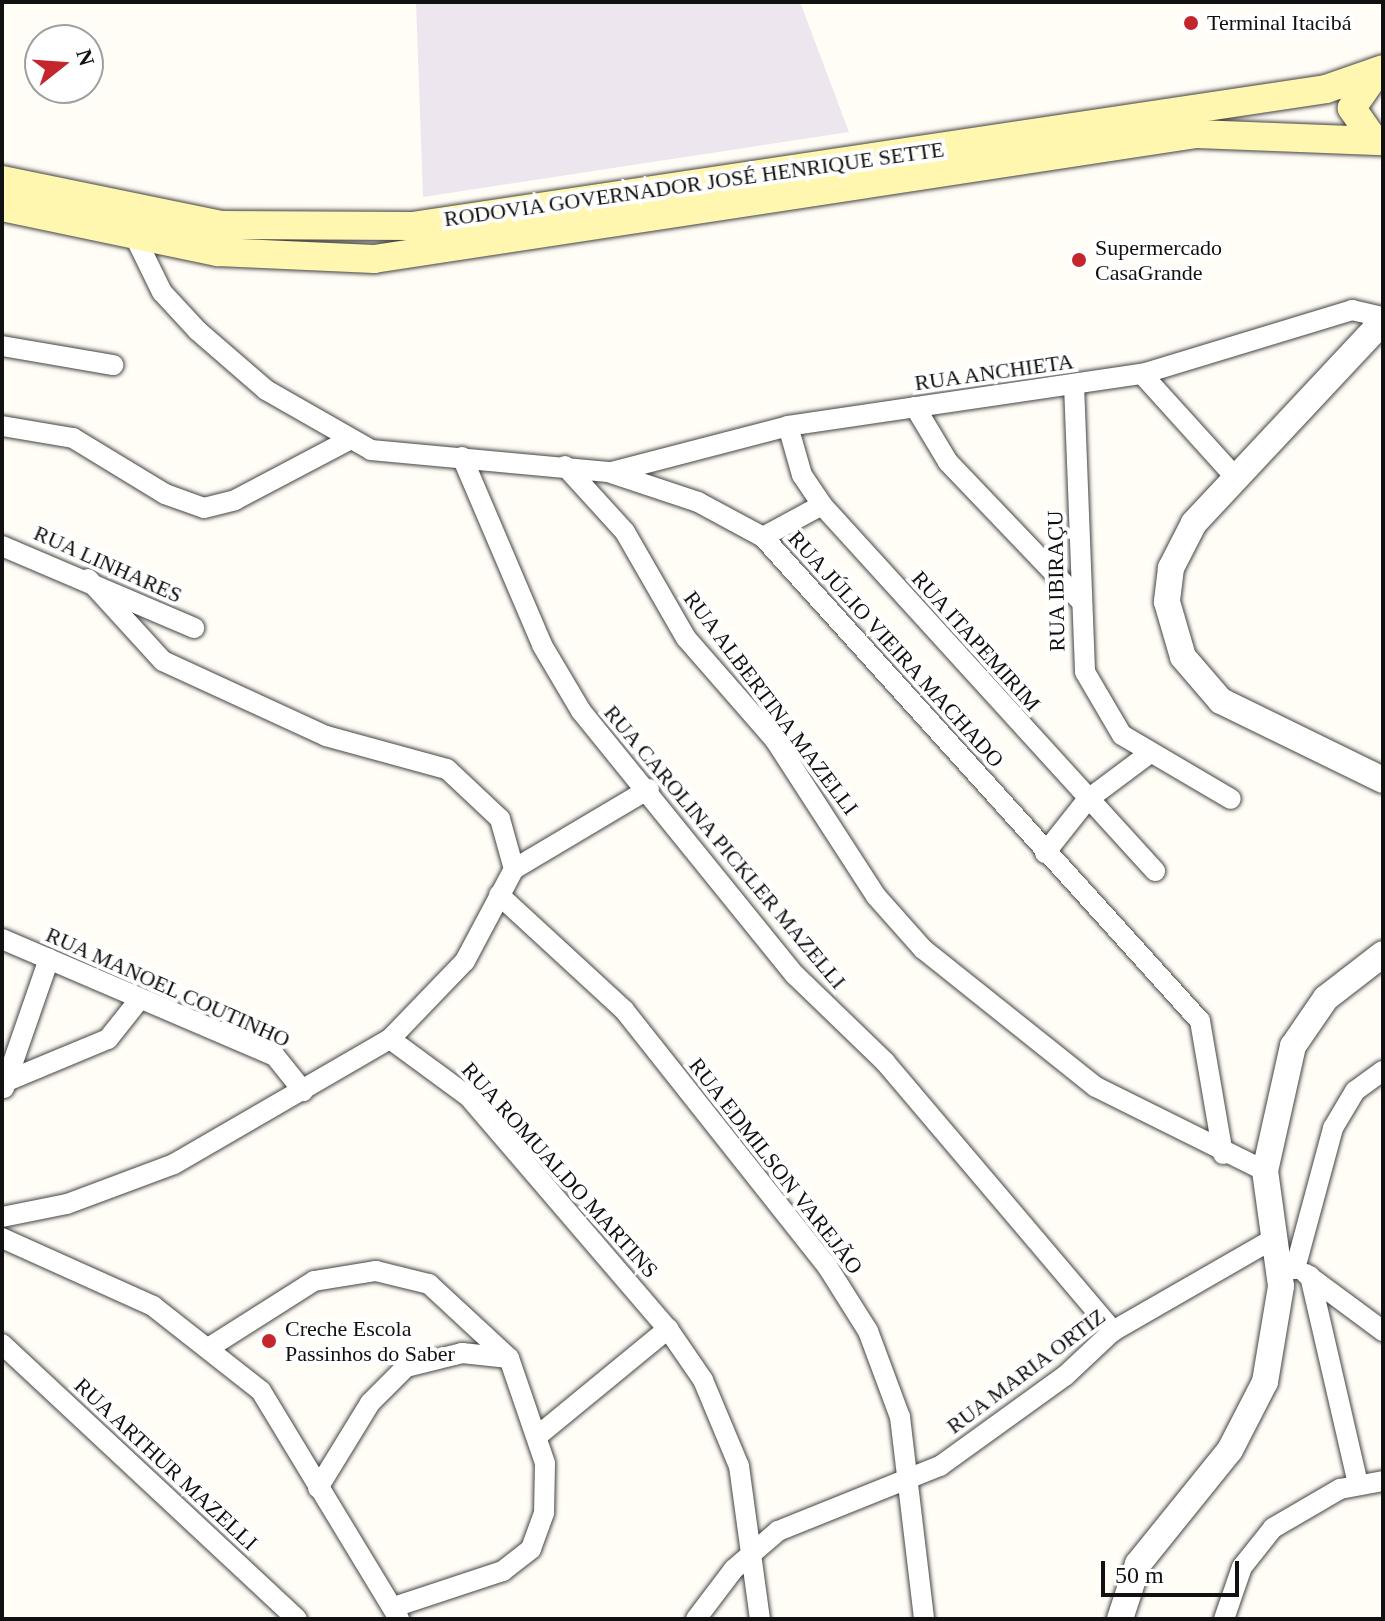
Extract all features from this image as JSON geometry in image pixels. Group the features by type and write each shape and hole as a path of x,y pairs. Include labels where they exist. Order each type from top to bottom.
{"main road":[{"path":"1380,70 1352,108 1353,120 1380,145"},
{"name":"RODOVIA GOVERNADOR JOSÉ HENRIQUE SETTE","path":"2,180 222,225 412,226 1326,89 1380,70"},
{"name":"RODOVIA GOVERNADOR JOSÉ HENRIQUE SETTE","path":"2,207 136,239 271,258 428,255 1197,134 1380,145"}],"street":[{"name":"RUA JÚLIO VIEIRA MACHADO","path":"136,239 162,292 198,331 266,390 349,440 394,455 462,457 608,472 698,502 763,537 1045,853 1200,1021 1223,1154"},
{"name":"RUA ANCHIETA","path":"608,472 788,426 1142,374 1340,313 1383,319"},
{"path":"1383,319 1194,523 1171,568 1167,611 1175,639 1193,673 1238,713 1383,780"},
{"path":"2,346 113,365"},
{"path":"1142,374 1235,477"},
{"name":"RUA IBIRAÇU","path":"1074,384 1081,601 1079,655 1091,687 1122,735 1231,799"},
{"path":"915,407 948,462 1081,601"},
{"path":"2,426 73,438 165,494 204,508 235,500 349,440"},
{"name":"RUA ITAPEMIRIM","path":"788,426 802,475 822,505 1087,800 1155,871"},
{"name":"RUA CAROLINA PICKLER MAZELLI","path":"462,457 547,655 581,711 649,789 795,975 885,1062 1113,1331"},
{"name":"RUA ALBERTINA MAZELLI","path":"565,466 625,532 686,638 775,740 891,916 1096,1087 1223,1154 1265,1171"},
{"path":"763,537 822,505"},
{"name":"RUA LINHARES","path":"2,546 88,579 194,628"},
{"path":"88,579 163,661 326,736 447,769 500,819 514,869"},
{"path":"1045,853 1087,800 1150,753"},
{"path":"2,1217 135,1182 303,1091 390,1039 465,961 514,869 649,789"},
{"name":"RUA EDMILSON VAREJÃO","path":"499,895 624,1010 827,1266 885,1362 908,1477 924,1619"},
{"name":"RUA MANOEL COUTINHO","path":"2,939 275,1056 303,1091"},
{"path":"1358,1484 1295,1271 1273,1239 1265,1171 1293,1046 1326,998 1383,954"},
{"path":"4,1087 49,959"},
{"path":"4,1087 108,1039 139,1000"},
{"name":"RUA ROMUALDO MARTINS","path":"390,1039 469,1097 668,1329 723,1423 754,1548 760,1619"},
{"path":"1120,1619 1131,1579 1155,1537 1207,1483 1253,1410 1295,1271 1333,1128 1355,1091 1383,1071"},
{"path":"2,1238 153,1306 210,1347 261,1391 318,1488 398,1612 503,1571 531,1549 547,1489 540,1434 509,1358 429,1284 376,1271 314,1281 210,1347"},
{"name":"RUA MARIA ORTIZ","path":"696,1619 754,1548 951,1459 1086,1359 1113,1331 1273,1239"},
{"path":"1295,1271 1383,1331"},
{"path":"540,1434 668,1329"},
{"name":"RUA ARTHUR MAZELLI","path":"2,1344 296,1619"},
{"path":"318,1488 370,1403 406,1367 462,1353 509,1358"},
{"path":"1224,1619 1242,1567 1273,1528 1358,1484 1383,1481"}],"shaded area":[{"path":"416,2 800,2 849,132 423,197"}],"place":[{"name":"Terminal Itacibá","path":"1191,23"},
{"name":"Supermercado CasaGrande","path":"1079,260"},
{"name":"Creche Escola Passinhos do Saber","path":"269,1341"}]}
